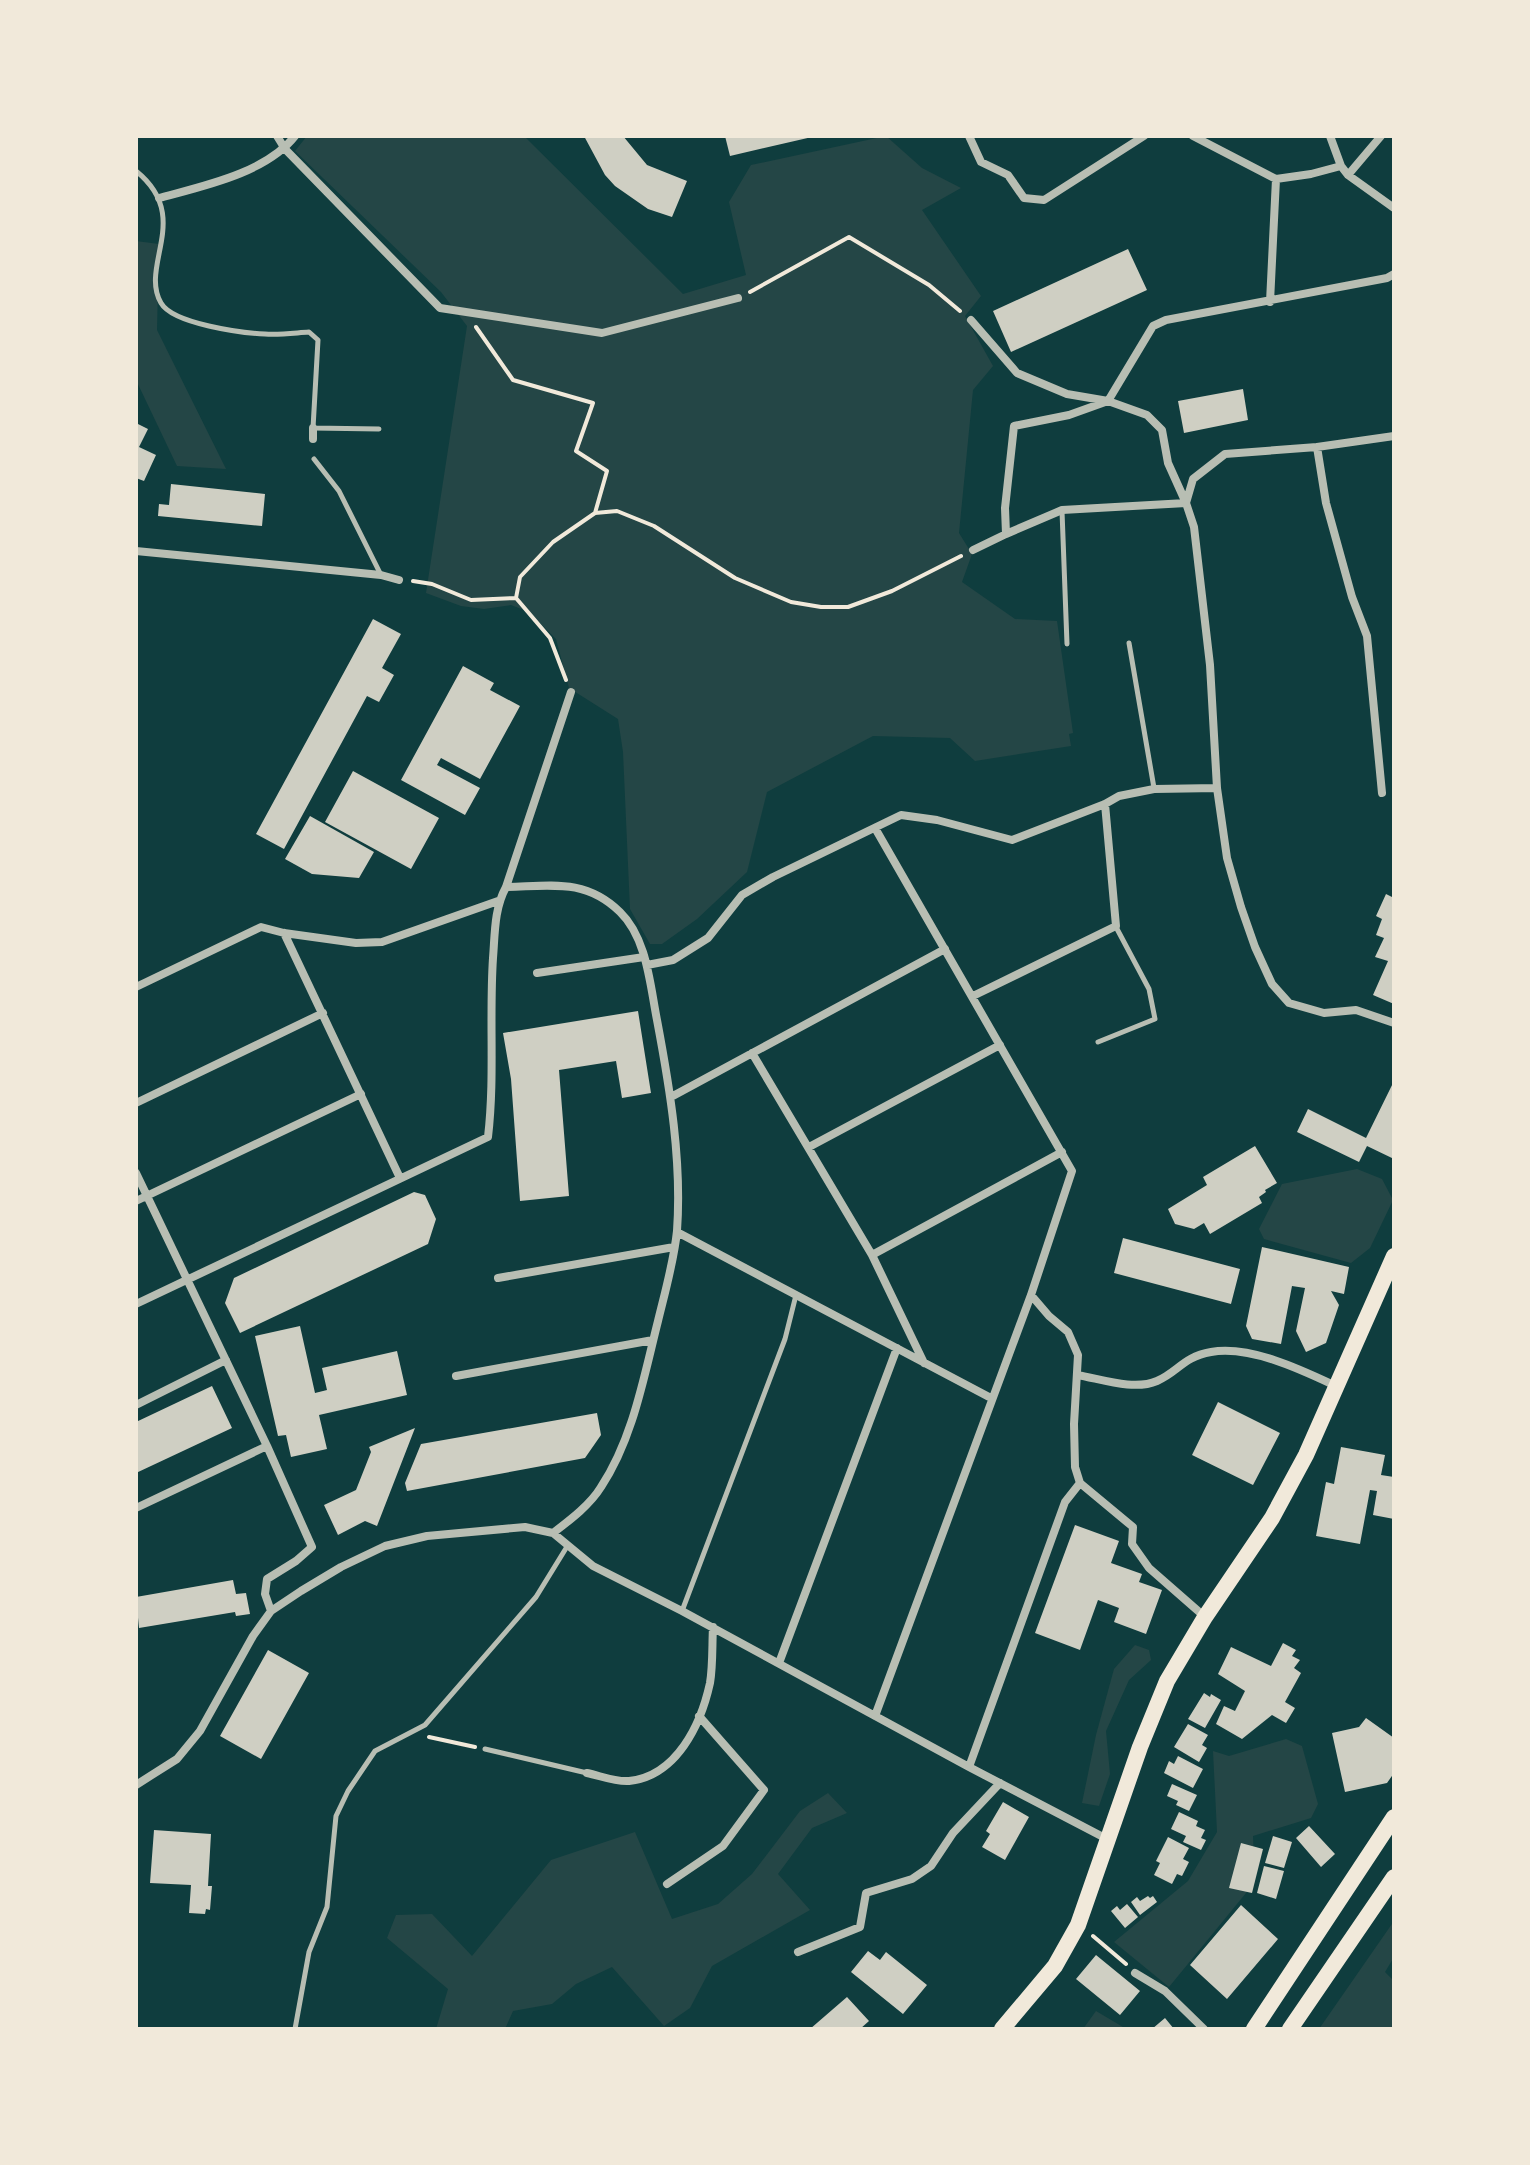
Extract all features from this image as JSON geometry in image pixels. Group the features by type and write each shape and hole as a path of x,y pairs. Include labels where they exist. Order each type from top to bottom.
{"highway":[{"path":"1002,2029 1055,1966 1078,1925 1140,1747 1167,1681 1205,1617 1272,1518 1306,1455 1394,1256"},
{"path":"1254,2029 1394,1817"},
{"path":"1290,2029 1394,1877"}],"street":[{"path":"277,136 285,149 440,308 602,333 738,298"},
{"path":"159,198 215,183 275,157 295,136"},
{"path":"969,136 981,162 1008,175 1024,198 1044,200 1144,136"},
{"path":"1193,136 1276,179 1341,166"},
{"path":"1330,136 1341,166 1348,175 1394,208"},
{"path":"1348,175 1381,136"},
{"path":"1270,302 1276,179"},
{"path":"1006,534 1005,508 1014,426 1069,415 1108,401 1153,326 1166,320 1270,302 1394,274"},
{"path":"971,320 1017,373 1067,394 1108,401 1147,415 1162,430 1168,463 1194,527 1210,665 1217,788 1227,858 1241,907 1272,984 1289,1003 1324,1013 1356,1010 1394,1023"},
{"path":"313,428 313,439"},
{"path":"1186,503 1193,479 1225,454 1317,447 1394,436"},
{"path":"1317,447 1326,503 1352,597 1367,636 1382,793"},
{"path":"973,550 1062,510 1186,503"},
{"path":"136,551 381,575 399,580"},
{"path":"136,1304 488,1137 491,997 498,901 506,887 571,692"},
{"path":"537,973 673,960 708,938 742,895 901,815 937,820 1012,840 1119,796 1154,789 1217,788"},
{"path":"973,996 1116,926 1105,804"},
{"path":"875,828 1072,1171 1031,1295 875,1716"},
{"path":"506,887 572,885 604,899 623,914 636,935 645,961 671,1097 677,1232 653,1340 619,1455 600,1489 553,1533"},
{"path":"136,987 261,927 356,943 382,942 498,901"},
{"path":"284,933 400,1178"},
{"path":"671,1097 945,949"},
{"path":"136,1103 323,1013"},
{"path":"809,1147 1000,1045"},
{"path":"752,1053 872,1255 925,1363"},
{"path":"136,1201 361,1094"},
{"path":"872,1255 1062,1152"},
{"path":"136,1173 312,1547 267,1579 265,1594 271,1611"},
{"path":"677,1232 991,1398"},
{"path":"498,1278 674,1247"},
{"path":"1031,1295 1068,1332 1078,1355 1074,1424 1075,1467 1080,1483 1133,1527 1132,1544 1149,1568 1205,1617"},
{"path":"456,1376 653,1340"},
{"path":"779,1663 897,1348"},
{"path":"1077,1375 1131,1384 1157,1381 1185,1360 1213,1351 1259,1355 1337,1386"},
{"path":"136,1405 226,1360"},
{"path":"136,1508 267,1446"},
{"path":"969,1767 1065,1502 1080,1483"},
{"path":"136,1785 177,1759 200,1731 253,1636 271,1611 341,1567 385,1546 478,1529 525,1527 553,1533 593,1566 713,1627 1108,1840"},
{"path":"587,1773 632,1781 654,1773 674,1759 694,1730 710,1681 713,1627"},
{"path":"667,1884 723,1846 764,1790 699,1716"},
{"path":"798,1952 860,1927 866,1893 912,1879 931,1866 953,1833 1000,1783"},
{"path":"1135,1973 1165,1991 1204,2029"}],"lane":[{"path":"136,171 159,198 164,224 156,279 159,301 168,311 214,326 264,334 309,332 318,340 313,428 379,429"},
{"path":"314,459 339,491 381,575"},
{"path":"1062,510 1067,644"},
{"path":"1129,643 1154,789"},
{"path":"1098,1042 1155,1019 1149,989 1116,926"},
{"path":"682,1611 785,1339 797,1294"},
{"path":"295,2029 309,1952 327,1907 336,1816 348,1791 375,1751 425,1725 536,1597 568,1545"},
{"path":"485,1749 587,1773"}],"path":[{"path":"738,298 849,237 929,285 971,320"},
{"path":"465,312 513,380 593,403 576,451 607,471 595,513"},
{"path":"516,598 520,577 553,542 595,513 617,511 654,526 735,578 791,602 821,607 848,607 892,591 973,550"},
{"path":"399,580 432,584 471,600 516,598"},
{"path":"516,598 550,638 571,692"},
{"path":"412,1731 429,1738 485,1749"},
{"path":"1106,1946 1135,1973"}],"shaded area":[{"path":"307,136 524,136 683,294 746,275 729,202 751,165 886,136 922,168 961,188 922,210 981,296 965,316 993,366 973,390 959,533 972,554 962,582 1015,619 1057,621 1073,733 1069,734 1071,746 975,761 950,738 873,736 767,792 747,872 697,919 662,944 650,944 630,909 623,752 618,719 569,688 556,639 529,612 511,605 484,609 461,606 426,593 467,326 441,292 295,151"},
{"path":"136,241 159,244 157,330 226,469 177,466 136,380"},
{"path":"1357,1169 1382,1179 1393,1200 1370,1248 1351,1263 1264,1239 1259,1229 1282,1184"},
{"path":"1135,1645 1149,1650 1151,1660 1129,1680 1106,1731 1110,1774 1099,1806 1082,1803 1114,1669"},
{"path":"1286,1739 1302,1746 1318,1804 1311,1818 1253,1836 1255,1882 1169,1987 1114,1942 1188,1881 1217,1832 1213,1751 1229,1756"},
{"path":"828,1793 847,1813 812,1828 778,1874 810,1910 712,1966 690,2008 664,2026 612,1967 576,1984 552,2004 513,2011 505,2029 436,2029 448,1989 387,1938 396,1915 432,1914 472,1956 551,1860 635,1832 672,1919 718,1904 752,1874 800,1811"},
{"path":"1394,1921 1394,1957 1385,1972 1394,1981 1394,2029 1319,2029"},
{"path":"1096,2011 1123,2027 1083,2029"}],"building":[{"path":"584,136 623,136 647,165 687,181 672,217 648,209 615,186 605,175"},
{"path":"725,136 811,136 812,137 730,156"},
{"path":"1128,249 1147,290 1011,352 993,311"},
{"path":"1243,389 1248,420 1184,433 1178,401"},
{"path":"136,423 148,429 139,447 156,455 144,481 136,478"},
{"path":"171,484 265,494 262,526 158,516 159,504 169,505"},
{"path":"373,619 401,634 382,668 394,675 379,702 367,696 284,849 256,834"},
{"path":"463,666 494,683 490,690 520,706 480,779 441,758 437,765 480,788 465,815 401,780"},
{"path":"353,771 439,818 411,869 325,822"},
{"path":"310,816 374,852 359,878 312,874 285,859"},
{"path":"1386,894 1394,898 1394,1004 1373,995 1388,961 1375,957 1384,938 1376,935 1382,919 1376,916"},
{"path":"638,1011 651,1093 622,1098 616,1061 559,1070 569,1196 520,1201 511,1079 503,1033"},
{"path":"1394,1081 1394,1159 1367,1146 1359,1162 1297,1132 1308,1109 1366,1138"},
{"path":"1255,1146 1277,1183 1259,1197 1262,1203 1210,1234 1204,1223 1194,1229 1175,1224 1168,1209 1207,1185 1203,1177"},
{"path":"414,1192 425,1195 436,1219 428,1244 240,1333 225,1303 234,1278"},
{"path":"1123,1238 1240,1269 1231,1304 1114,1273"},
{"path":"1262,1247 1349,1267 1344,1294 1331,1291 1339,1305 1326,1343 1306,1352 1296,1331 1305,1288 1292,1286 1281,1344 1252,1339 1246,1326"},
{"path":"300,1326 315,1393 327,1390 322,1368 397,1351 407,1395 319,1415 327,1449 291,1457 286,1435 278,1436 255,1336"},
{"path":"212,1386 232,1428 136,1473 136,1422"},
{"path":"1218,1402 1280,1433 1253,1485 1192,1455"},
{"path":"597,1413 601,1435 585,1458 407,1491 405,1483 421,1444"},
{"path":"415,1428 377,1526 365,1521 338,1535 324,1505 356,1490 371,1452 369,1447"},
{"path":"1341,1447 1385,1455 1381,1475 1394,1477 1394,1519 1373,1515 1377,1491 1370,1490 1360,1544 1316,1536 1326,1482 1334,1484"},
{"path":"1075,1525 1119,1541 1111,1563 1142,1574 1139,1582 1162,1590 1146,1634 1114,1622 1119,1608 1098,1600 1080,1650 1035,1633"},
{"path":"233,1580 236,1594 246,1593 250,1614 236,1616 235,1612 139,1628 136,1597"},
{"path":"1283,1643 1296,1650 1292,1656 1300,1660 1294,1668 1301,1673 1285,1702 1295,1708 1286,1723 1272,1715 1242,1739 1216,1724 1224,1706 1235,1711 1245,1691 1218,1674 1231,1647 1271,1666"},
{"path":"268,1650 309,1673 261,1759 220,1736"},
{"path":"1204,1693 1221,1700 1205,1728 1188,1719"},
{"path":"1366,1718 1394,1738 1394,1773 1387,1783 1345,1792 1332,1733 1359,1727"},
{"path":"1188,1724 1208,1735 1202,1745 1207,1748 1199,1762 1174,1747"},
{"path":"1178,1756 1203,1769 1193,1788 1164,1773 1169,1761 1174,1764"},
{"path":"1172,1784 1197,1795 1189,1811 1167,1796"},
{"path":"1003,1802 1029,1817 1005,1860 982,1847 990,1834 986,1831"},
{"path":"1179,1812 1198,1821 1196,1826 1205,1830 1201,1838 1206,1840 1201,1850 1183,1842 1186,1836 1171,1829"},
{"path":"1309,1826 1335,1854 1321,1867 1296,1838"},
{"path":"154,1830 211,1834 208,1886 212,1886 210,1910 206,1909 205,1914 189,1913 191,1885 150,1883"},
{"path":"1273,1836 1292,1842 1284,1868 1265,1863"},
{"path":"1168,1837 1189,1848 1183,1859 1189,1862 1182,1876 1177,1874 1172,1884 1154,1875 1160,1863 1156,1861"},
{"path":"1241,1843 1263,1849 1252,1893 1229,1888"},
{"path":"1264,1866 1284,1871 1276,1899 1257,1893"},
{"path":"1153,1896 1157,1902 1140,1915 1131,1902 1137,1897 1140,1901"},
{"path":"1127,1904 1138,1917 1125,1928 1111,1911 1117,1906 1120,1910"},
{"path":"1241,1905 1278,1939 1227,1999 1190,1965"},
{"path":"868,1951 880,1960 886,1952 927,1985 903,2014 851,1972"},
{"path":"1096,1955 1140,1991 1120,2015 1076,1979"},
{"path":"847,1997 869,2021 860,2029 810,2029"},
{"path":"1165,2018 1174,2029 1152,2029"}]}
